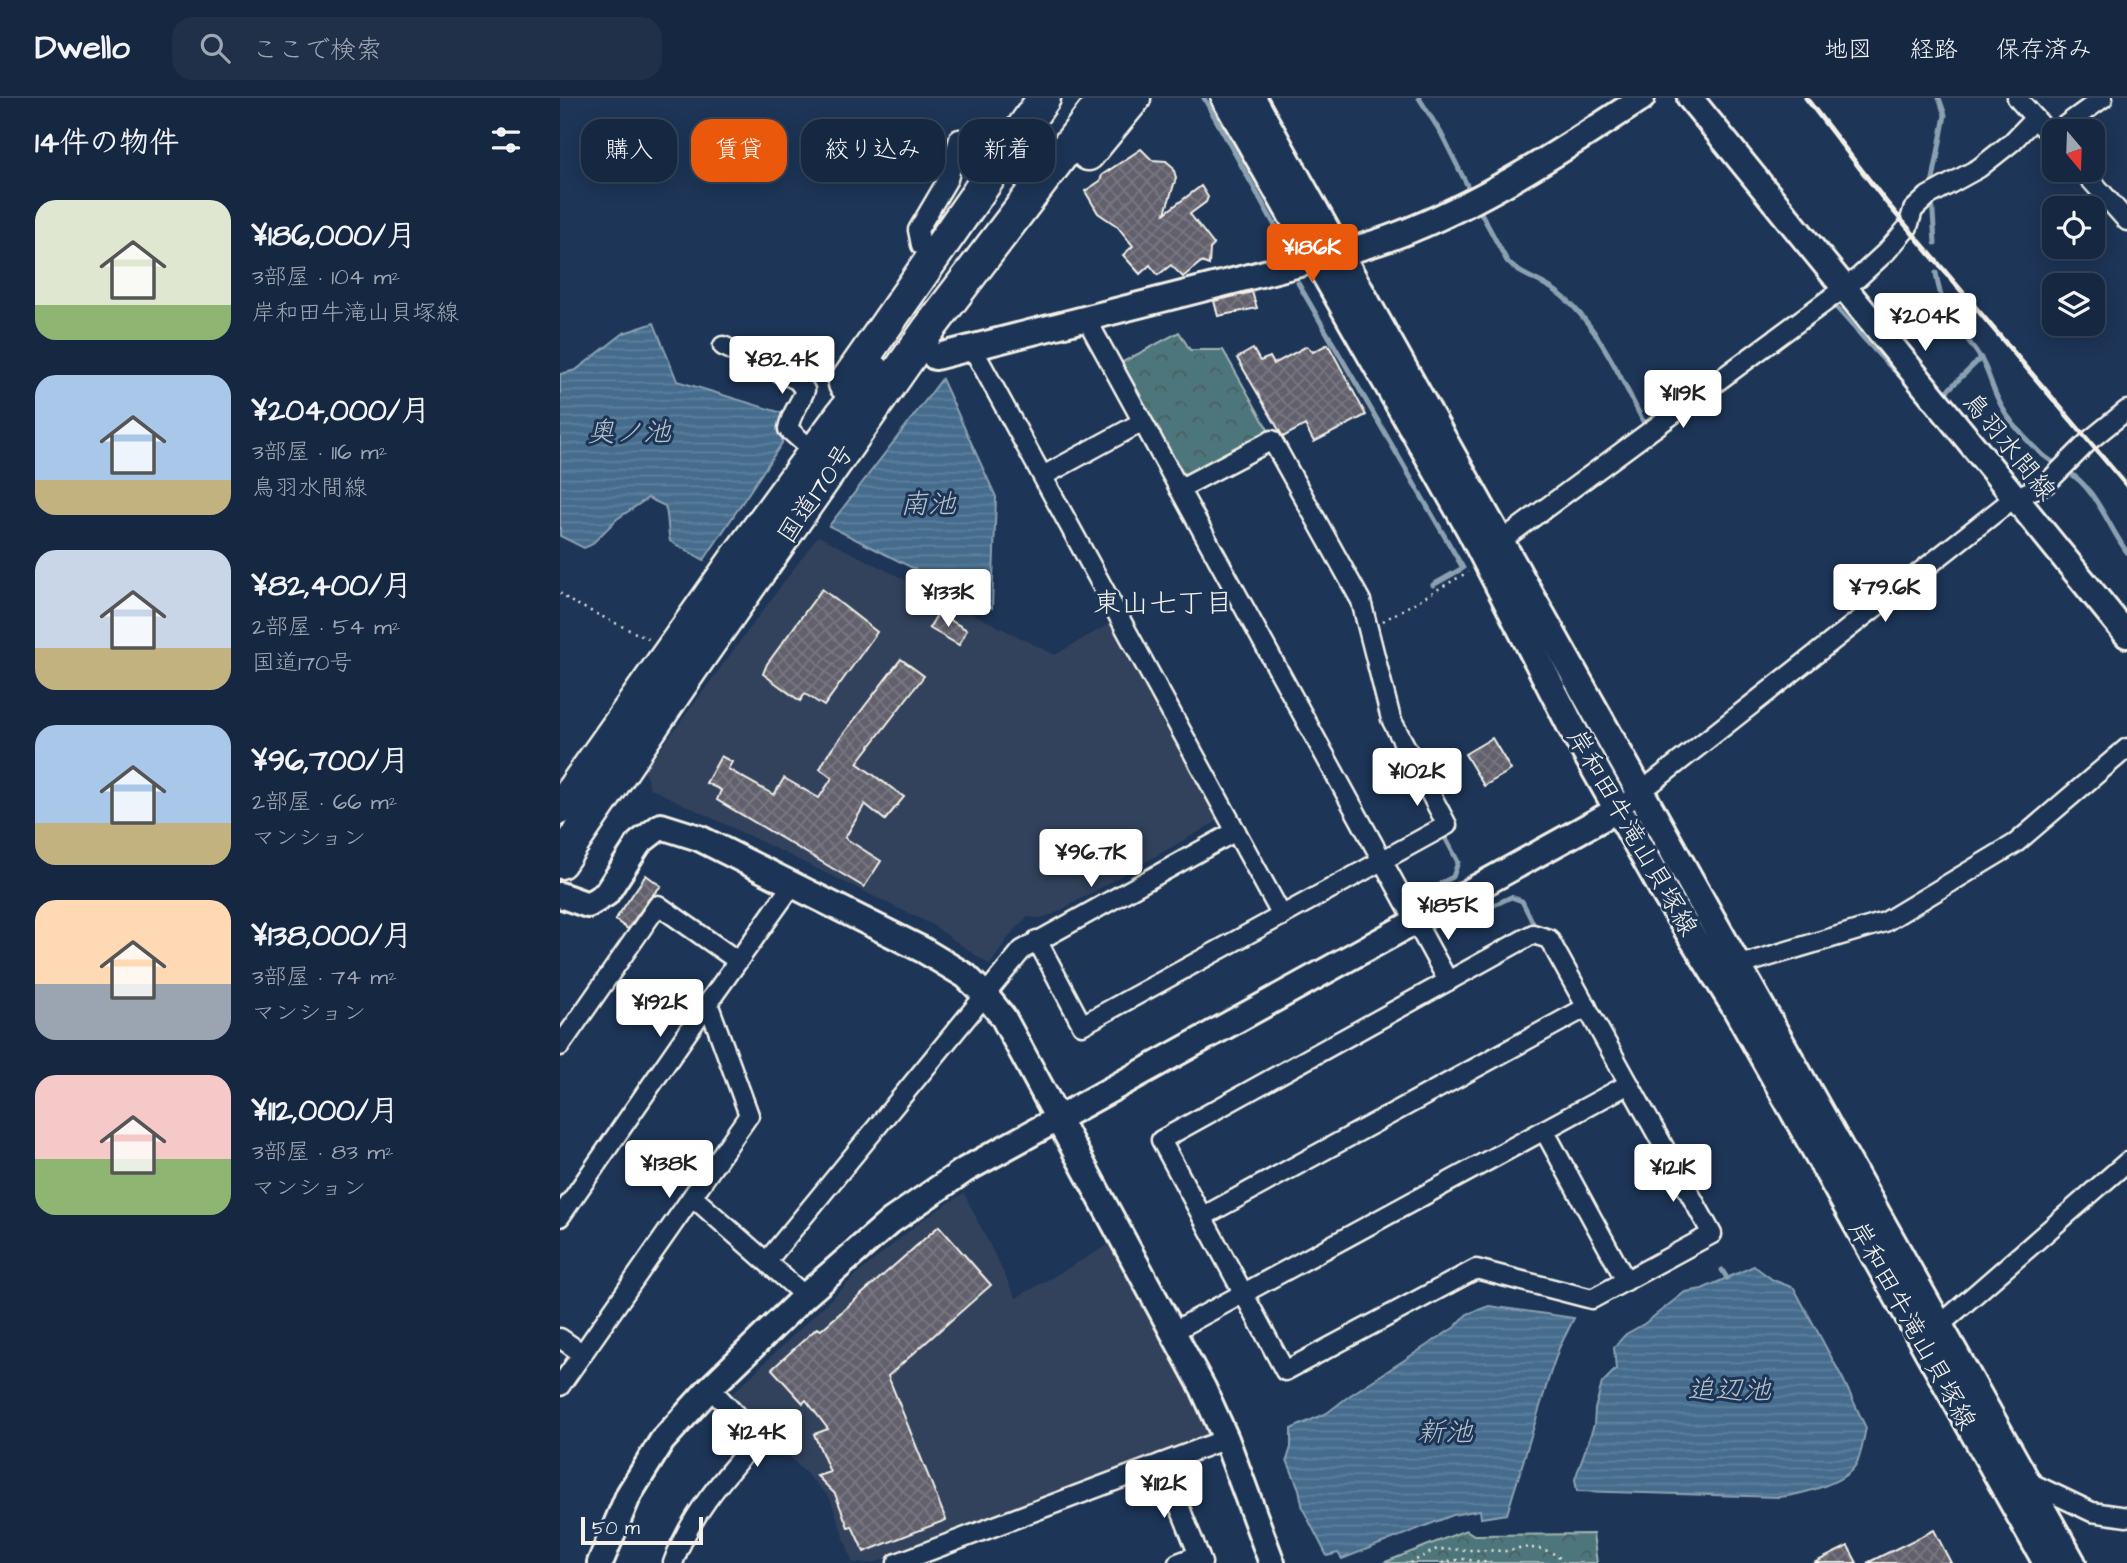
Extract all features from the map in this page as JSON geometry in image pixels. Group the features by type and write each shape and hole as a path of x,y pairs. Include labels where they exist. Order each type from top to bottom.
{"highway":[{"path":"736,559 804,443 1044,98"},
{"name":"国道170号","path":"1055,140 1078,98"},
{"name":"国道170号","path":"1055,146 1105,98"},
{"path":"841,454 866,443 1133,98"},
{"name":"国道170号","path":"560,808 736,559 1026,182"},
{"name":"国道170号","path":"560,862 1028,182"}],"main road":[{"name":"岸和田牛滝山貝塚線","path":"1225,98 1328,257 1501,541 2072,1563"},
{"name":"岸和田牛滝山貝塚線","path":"1252,98 1328,257 1572,728 1666,895 1736,1008 2047,1563"}],"street":[{"path":"934,356 1328,257 1396,236 1455,209 1548,159 1642,98"},
{"name":"鳥羽水間線","path":"1690,98 2127,635"},
{"path":"2017,98 2042,124"},
{"path":"2075,119 2103,98"},
{"path":"1501,541 1843,288 1888,251 1908,227 1913,210 1928,196 1979,168 2012,142 2035,118"},
{"path":"934,256 921,245 918,230 948,178 959,139"},
{"path":"2093,182 2127,221"},
{"path":"1086,318 1448,981"},
{"path":"723,346 797,380 805,390 789,419 788,429 804,443"},
{"path":"972,347 1282,916"},
{"path":"600,1563 629,1494 662,1441 710,1388 805,1296 891,1221 965,1170 1619,809 2014,498 2046,484 2061,472 2090,440 2127,410"},
{"path":"1043,476 1142,422"},
{"path":"1037,940 1082,1025 1447,825 1391,719 1362,601 1272,440 1179,489"},
{"path":"1737,966 1885,922 2016,843 2127,748"},
{"path":"560,895 588,905 606,894 639,843 661,826 699,838 793,884 923,950 966,976 1003,1017 1174,1331 1226,1439 1272,1563"},
{"path":"767,1261 1022,950 1236,831"},
{"path":"560,1217 793,884"},
{"path":"560,1046 658,905 738,961"},
{"path":"1533,934 1549,939 1712,1234 1592,1300 1476,1269 1286,1371 1161,1140 1448,981 1533,934"},
{"path":"560,1386 694,1198 749,1115 708,1003"},
{"path":"1202,1217 1587,1007"},
{"path":"1174,1331 1629,1084"},
{"path":"1544,1130 1626,1281"},
{"path":"1940,1325 2127,1162"},
{"path":"694,1198 805,1296"},
{"path":"560,1338 583,1354"},
{"path":"675,1563 680,1544 705,1503 758,1438 710,1388"},
{"path":"897,1563 1226,1439"},
{"path":"1163,1462 1200,1559 1178,1563"},
{"path":"2027,1481 2092,1512 2127,1517"}],"path":[{"path":"1368,629 1474,569"},
{"path":"560,593 569,601 672,651"},
{"path":"1410,1563 1437,1549 1508,1551 1523,1547 1542,1549 1557,1555 1563,1563"},
{"path":"1442,1563 1462,1559 1491,1563"}],"shaded area":[{"path":"818,536 1055,655 1112,622 1221,819 1054,914 1040,918 1027,917 1007,939 990,965 931,924 650,788 644,771"},
{"path":"964,1193 1016,1298 1112,1243 1163,1338 1208,1434 874,1563 853,1563 830,1498 730,1396 855,1276 921,1221"}],"green space":[{"path":"1179,332 1190,350 1223,350 1270,433 1187,475 1178,470 1121,363"},
{"path":"1466,1530 1474,1535 1593,1534 1597,1563 1383,1563"}],"water":[{"name":"奥ノ池","path":"654,323 677,381 782,413 782,443 704,560 670,541 665,506 648,498 617,519 591,545 584,548 560,536 560,374 576,370 624,333"},
{"name":"南池","path":"942,379 996,497 992,608 829,526"},
{"name":"追辺池","path":"1754,1266 1773,1280 1794,1288 1843,1379 1866,1428 1855,1466 1831,1483 1779,1497 1577,1491 1575,1479 1594,1425 1602,1383 1616,1369 1614,1347 1626,1334 1644,1324 1685,1292 1702,1289"},
{"name":"新池","path":"1489,1306 1574,1318 1550,1374 1507,1514 1481,1518 1480,1510 1453,1515 1342,1559 1338,1553 1327,1556 1303,1509 1299,1489 1287,1460 1291,1447 1291,1429 1327,1413 1455,1327 1467,1314"}],"building":[{"path":"1141,149 1152,160 1166,161 1173,167 1176,178 1165,213 1201,186 1208,197 1206,202 1190,214 1214,245 1210,249 1209,265 1201,262 1183,277 1171,265 1158,275 1150,265 1140,274 1123,255 1133,246 1117,226 1098,213 1085,191 1100,181 1102,175"},
{"path":"1252,292 1257,308 1218,316 1214,301"},
{"path":"1328,344 1366,415 1314,442 1305,425 1283,437 1237,358 1253,349 1260,361 1270,357 1274,364 1307,346 1313,352"},
{"path":"822,589 877,632 824,706 805,694 800,701 763,674 767,664"},
{"path":"938,613 967,630 959,645 929,628"},
{"path":"901,659 924,676 857,763 904,797 885,820 865,804 845,838 881,861 864,887 717,800 721,790 706,783 721,756 732,762 728,769 774,795 784,778 819,798 832,778 820,769 828,754"},
{"path":"1492,738 1511,770 1484,786 1465,754"},
{"path":"646,875 661,886 628,929 615,920"},
{"path":"939,1226 991,1285 888,1376 946,1520 864,1552 852,1526 848,1527 835,1494 817,1476 830,1472 814,1434 828,1429 806,1400 803,1403 772,1369 817,1328 821,1330"},
{"path":"1934,1530 1951,1563 1867,1563"},
{"path":"1848,1546 1857,1563 1814,1563"}],"waterway":[{"path":"1204,98 1283,240"},
{"path":"1419,98 1441,133 1470,191"},
{"path":"1932,185 1945,115 1939,98"},
{"path":"1932,198 1935,243"},
{"path":"1480,211 1507,261 1557,292 1584,318 1606,351 1643,421 1648,423 1652,420"},
{"path":"1936,273 1947,311 1980,357 2007,416 2032,445 2058,465"},
{"path":"1298,283 1463,568 1433,585"},
{"path":"1835,306 1907,382"},
{"path":"1945,393 1981,358"},
{"path":"2067,471 2094,497 2127,552"},
{"path":"1441,883 1453,877 1458,862 1445,837"},
{"path":"1461,921 1511,897 1522,901 1533,923"},
{"path":"1722,1270 1727,1278"}],"railway":[{"path":"1806,98 1886,202 2127,486"}],"district":[{"name":"東山七丁目","path":"1163,602"}]}
